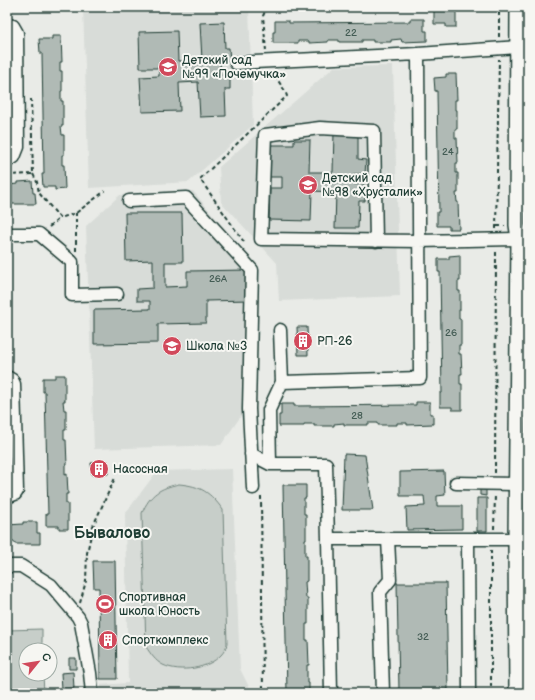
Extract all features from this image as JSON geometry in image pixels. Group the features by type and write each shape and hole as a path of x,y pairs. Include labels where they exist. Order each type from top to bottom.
{"main road":[{"path":"518,7 517,224 519,239 516,539 518,693"},
{"path":"517,102 520,91 528,88"}],"lane":[{"path":"7,25 13,26 16,33 18,147 14,157 7,161"},
{"path":"236,63 418,54 518,47"},
{"path":"282,382 420,378 418,54"},
{"path":"376,241 374,131 320,128 265,135 261,239 419,242 519,239"},
{"path":"129,201 186,198 252,270 249,409 253,488"},
{"path":"7,234 39,234 72,262 72,295 118,294"},
{"path":"270,464 269,410 282,382 280,330"},
{"path":"7,377 12,380 14,384 17,491 15,494 7,497"},
{"path":"251,454 270,464 326,464 331,693"},
{"path":"456,483 517,484"},
{"path":"328,539 516,539"},
{"path":"383,693 380,592 390,580 388,539"},
{"path":"468,540 469,693"},
{"path":"7,566 21,566 52,585 74,612 81,623 90,672 92,693"}],"path":[{"path":"491,693 490,551 494,540 495,484 499,7"},
{"path":"33,174 37,182 39,193 60,218 76,212 105,191"},
{"path":"72,262 76,258 76,212"},
{"path":"74,612 81,601 86,581 87,553 93,526 114,478"}],"shaded area":[{"name":"Детский сад №99 «Почемучка»","path":"83,7 249,7 253,125 189,182 89,188"},
{"path":"524,7 528,7 528,80 524,80"},
{"name":"Детский сад №98 «Хрусталик»","path":"393,66 400,296 279,301 277,263 221,202 219,167 334,67"},
{"path":"528,96 528,217 522,216 525,98"},
{"name":"Школа №3","path":"193,191 254,264 254,397 221,445 94,449 86,226 120,195"},
{"path":"523,235 528,235 528,518 519,518"},
{"path":"232,469 240,669 252,693 101,693 101,685 128,683 125,514 157,471"},
{"path":"179,484 199,488 209,494 223,510 227,644 223,653 209,664 185,669 177,669 163,665 151,655 146,647 142,513 148,501 156,493"},
{"path":"519,530 528,530 528,693 522,693"},
{"path":"42,629 42,642 18,642 18,682 43,682 44,693 7,693 7,630"}],"building":[{"path":"436,7 456,7 456,27 446,27 446,24 434,24 434,10 436,10"},
{"path":"410,19 424,19 424,31 427,31 427,41 402,42 401,39 391,40 391,42 373,42 373,40 362,40 362,42 339,42 339,40 328,40 328,42 309,43 309,41 298,41 298,43 273,43 275,21 289,21 289,23 410,22"},
{"path":"224,22 225,48 229,48 230,61 220,61 221,75 230,75 230,89 225,89 226,116 200,117 198,82 179,83 180,111 142,112 140,77 159,76 159,68 140,68 139,32 177,31 178,61 202,60 200,23"},
{"path":"52,36 61,36 62,62 60,62 60,71 62,71 61,101 63,101 63,126 61,126 62,135 64,135 64,155 62,155 62,165 64,165 65,189 55,190 55,187 43,187 42,53 40,53 39,39 52,39"},
{"path":"446,74 456,74 457,100 455,100 455,110 457,110 457,129 455,129 455,138 457,138 458,163 456,163 456,173 458,173 458,193 456,193 458,202 459,229 449,229 449,226 437,226 437,212 439,212 437,91 435,91 434,78 446,77"},
{"path":"334,133 358,134 358,159 366,160 365,174 354,174 354,184 365,185 365,201 359,201 358,228 335,228 336,192 312,191 311,221 269,220 270,188 282,188 282,177 269,177 270,145 294,145 294,140 310,140 309,172 333,172"},
{"path":"32,181 36,204 10,204 10,202 7,202 7,185 18,184 18,182"},
{"path":"125,213 182,213 183,262 165,262 165,287 187,286 187,271 248,270 249,300 206,301 206,323 158,324 158,343 94,344 94,310 150,309 150,301 137,301 137,289 153,288 153,260 126,261"},
{"path":"460,255 460,281 458,281 458,291 460,291 459,319 461,319 461,345 459,345 459,354 461,354 462,374 460,374 460,384 462,384 462,410 452,410 452,407 440,407 440,393 442,393 440,272 438,272 438,259 449,259 449,256"},
{"name":"РП-26","path":"297,327 307,327 308,355 298,355"},
{"path":"55,375 65,375 65,401 63,401 64,410 66,410 66,430 64,430 64,440 66,440 67,465 65,465 65,475 67,474 68,494 66,494 66,504 68,504 68,529 59,529 59,526 46,526 46,514 48,514 45,392 43,392 43,378 55,378"},
{"path":"416,402 430,402 430,414 433,414 433,424 407,425 407,423 397,423 397,425 378,425 378,423 368,423 368,425 344,425 344,423 334,424 334,426 314,426 314,424 304,424 304,426 279,426 281,404 294,404 294,406 416,405"},
{"path":"344,454 365,455 373,510 342,510"},
{"name":"Насосная","path":"107,462 108,474 92,475 91,463"},
{"path":"444,471 445,495 437,496 437,506 462,506 462,529 407,530 406,507 425,506 424,496 400,496 400,472"},
{"path":"283,485 306,485 304,514 306,514 305,556 307,556 307,581 305,582 306,598 308,598 308,624 306,624 306,640 308,640 309,665 307,665 307,683 309,683 309,693 287,693"},
{"path":"480,486 486,486 486,496 480,495"},
{"path":"477,498 487,498 487,531 477,531"},
{"path":"23,522 37,522 37,533 40,533 40,544 15,544 15,542 7,542 7,525 23,524"},
{"name":"Спорткомплекс","path":"93,561 115,561 117,679 100,679 99,588 94,588"},
{"path":"397,583 446,583 448,690 399,691"},
{"path":"69,658 76,658 76,669 69,669"},
{"path":"73,672 74,688 62,689 61,673"}],"place":[{"name":"Детский сад №99 «Почемучка»","path":"168,67"},
{"name":"Детский сад №98 «Хрусталик»","path":"308,185"},
{"name":"РП-26","path":"303,341"},
{"name":"Школа №3","path":"172,346"},
{"name":"Насосная","path":"99,469"},
{"name":"Спортивная школа Юность","path":"105,604"},
{"name":"Спорткомплекс","path":"108,640"}],"district":[{"name":"Бывалово","path":"112,532"}]}
